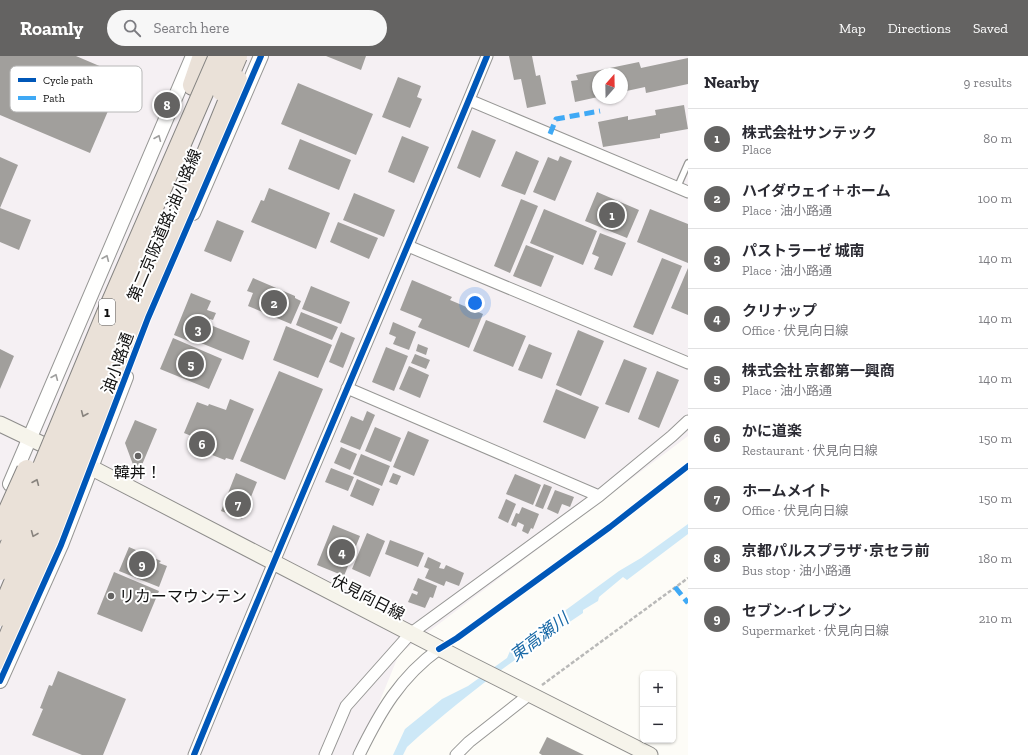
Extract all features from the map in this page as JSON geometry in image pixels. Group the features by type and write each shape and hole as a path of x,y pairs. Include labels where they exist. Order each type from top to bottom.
{"highway":[{"path":"0,530 56,402 99,309 193,85 203,56"},
{"name":"第二京阪道路;油小路線","path":"0,570 107,313 219,56"},
{"name":"第二京阪道路;油小路線","path":"0,616 123,320 237,56"},
{"path":"0,659 248,56"}],"main road":[{"name":"伏見向日線","path":"0,424 92,468 439,649 650,755"}],"street":[{"path":"0,509 193,56"},
{"name":"油小路通","path":"0,681 61,545 92,468 148,318 261,56"},
{"path":"194,755 272,563 408,246 487,56"},
{"path":"469,100 688,192"},
{"path":"408,246 688,363"},
{"path":"347,388 599,496"},
{"path":"325,755 346,706 410,634 599,496 688,421"},
{"path":"359,755 381,712 402,682 424,660 439,649"},
{"path":"456,755 525,692"}],"lane":[{"path":"677,188 688,163"}],"path":[{"path":"525,692 688,578"}],"shaded area":[{"path":"0,56 688,56 688,436 399,654 358,755 0,755"}],"water":[{"name":"東高瀬川","path":"688,524 688,534 627,580 623,577 599,597 598,601 583,610 583,613 537,644 471,693 407,747 403,755 393,755 405,729 442,699 468,686 507,658 510,651 619,571 641,558"}],"building":[{"path":"0,56 76,56 100,66 10,66 10,112 108,112 90,153 0,115"},
{"path":"326,56 366,56 361,70"},
{"path":"509,56 532,56 536,76 540,75 546,104 527,108 521,79 514,80"},
{"path":"688,58 688,84 646,93 645,87 628,91 628,68 610,68 639,62 641,68"},
{"path":"592,72 592,98 575,102 571,81 578,80 576,75"},
{"path":"398,77 421,86 417,97 422,99 410,128 382,117"},
{"path":"298,83 373,114 356,155 281,124"},
{"path":"684,105 688,129 660,134 660,138 603,147 598,122 628,116 628,120 656,115 655,110"},
{"path":"472,130 496,140 480,178 457,168"},
{"path":"402,136 429,147 414,183 388,172"},
{"path":"300,139 351,160 339,190 288,169"},
{"path":"516,151 539,161 525,195 501,186"},
{"path":"560,156 572,161 555,201 533,192 548,157 558,161"},
{"path":"0,157 18,165 0,208"},
{"path":"269,188 330,213 316,249 251,222 261,200 264,201"},
{"path":"597,192 639,210 627,238 585,221"},
{"path":"354,193 395,210 384,237 343,220"},
{"path":"521,199 538,206 510,273 494,266"},
{"path":"0,208 31,220 19,250 0,242"},
{"path":"544,209 597,231 583,265 530,243"},
{"path":"650,209 688,224 688,263 637,242"},
{"path":"217,220 244,231 231,262 204,251"},
{"path":"338,222 378,238 369,259 330,242"},
{"path":"600,233 626,243 612,276 594,269 599,257 592,254"},
{"path":"526,245 554,256 541,287 513,276"},
{"path":"662,258 682,266 653,335 633,327"},
{"path":"688,268 688,315 671,308"},
{"path":"253,278 295,296 295,298 301,301 291,324 248,306 253,293 247,291"},
{"path":"412,280 452,297 450,300 483,314 469,348 418,327 422,319 400,310"},
{"path":"311,286 350,302 341,324 302,309"},
{"path":"191,293 211,301 207,310 216,313 213,320 210,319 208,322 203,320 203,322 250,341 243,360 196,341 196,338 193,337 191,342 174,335"},
{"path":"301,312 338,327 332,340 296,325"},
{"path":"486,320 526,336 513,367 473,351"},
{"path":"393,322 416,332 409,350 393,344 396,337 389,334"},
{"path":"286,326 332,345 318,378 273,360"},
{"path":"578,330 604,341 581,396 556,385"},
{"path":"341,332 355,338 343,368 329,362"},
{"path":"173,338 222,359 209,389 160,369"},
{"path":"418,344 428,348 426,355 416,351"},
{"path":"529,344 552,353 542,379 518,370"},
{"path":"386,347 408,356 394,391 372,382"},
{"path":"0,349 14,356 0,389"},
{"path":"415,354 430,360 426,369 411,363"},
{"path":"624,359 647,368 629,413 605,404"},
{"path":"409,366 429,375 420,398 399,389"},
{"path":"279,371 323,389 285,480 240,461"},
{"path":"657,371 679,380 659,428 638,419"},
{"path":"556,389 599,407 585,439 543,422"},
{"path":"230,399 254,409 233,460 226,458 225,460 207,453 211,444 184,433 197,402 208,406 209,404 226,410"},
{"path":"367,411 375,415 360,450 340,442 351,416 363,421"},
{"name":"韓丼！","path":"135,420 157,429 139,472 135,470 125,443"},
{"path":"375,427 401,438 391,462 365,451"},
{"path":"408,431 429,440 414,476 393,467"},
{"path":"341,447 357,454 350,470 334,463"},
{"path":"361,454 390,466 382,486 353,474"},
{"path":"331,468 354,477 348,491 325,482"},
{"path":"236,473 257,482 242,519 221,511"},
{"path":"393,473 401,476 397,485 389,482"},
{"path":"515,474 541,485 533,505 506,494"},
{"path":"357,479 380,489 373,506 350,496"},
{"path":"544,484 552,487 543,509 535,506"},
{"path":"555,490 574,497 570,507 562,504 558,514 547,509"},
{"path":"506,499 516,504 508,523 498,518"},
{"path":"522,507 539,514 533,529 531,528 528,534 522,531 524,525 518,522 516,527 511,525 516,513 519,514"},
{"path":"333,525 360,536 344,576 317,565"},
{"path":"367,533 385,541 370,577 352,569"},
{"path":"390,540 424,553 418,567 385,554"},
{"path":"129,547 161,561 159,563 167,566 159,587 119,571"},
{"path":"428,557 441,563 439,568 444,569 446,565 464,573 459,586 446,581 444,586 425,578 429,569 424,567"},
{"path":"114,572 159,591 142,632 97,614"},
{"path":"418,578 437,586 433,598 430,597 425,608 408,602 412,593 417,595 418,592 413,590"},
{"path":"58,671 126,699 103,755 82,755 32,735 43,709 40,708 49,685 52,686"},
{"path":"547,737 584,755 542,755 539,753"}],"marked path":[{"path":"550,134 556,119 600,111"},
{"path":"675,587 688,603"}],"cycle path":[{"path":"0,681 61,545 148,318 261,56"},
{"path":"194,755 266,580 487,56"},
{"path":"439,649 457,638 610,527 688,466"}],"place":[{"name":"京都パルスプラザ･京セラ前","path":"167,105"},
{"name":"株式会社サンテック","path":"612,215"},
{"name":"ハイダウェイ＋ホーム","path":"274,303"},
{"name":"パストラーゼ 城南","path":"198,329"},
{"name":"株式会社 京都第一興商","path":"191,364"},
{"name":"かに道楽","path":"202,444"},
{"name":"韓丼！","path":"138,456"},
{"name":"ホームメイト","path":"238,504"},
{"name":"クリナップ","path":"342,552"},
{"name":"セブン-イレブン","path":"142,564"},
{"name":"リカーマウンテン","path":"111,596"}]}
